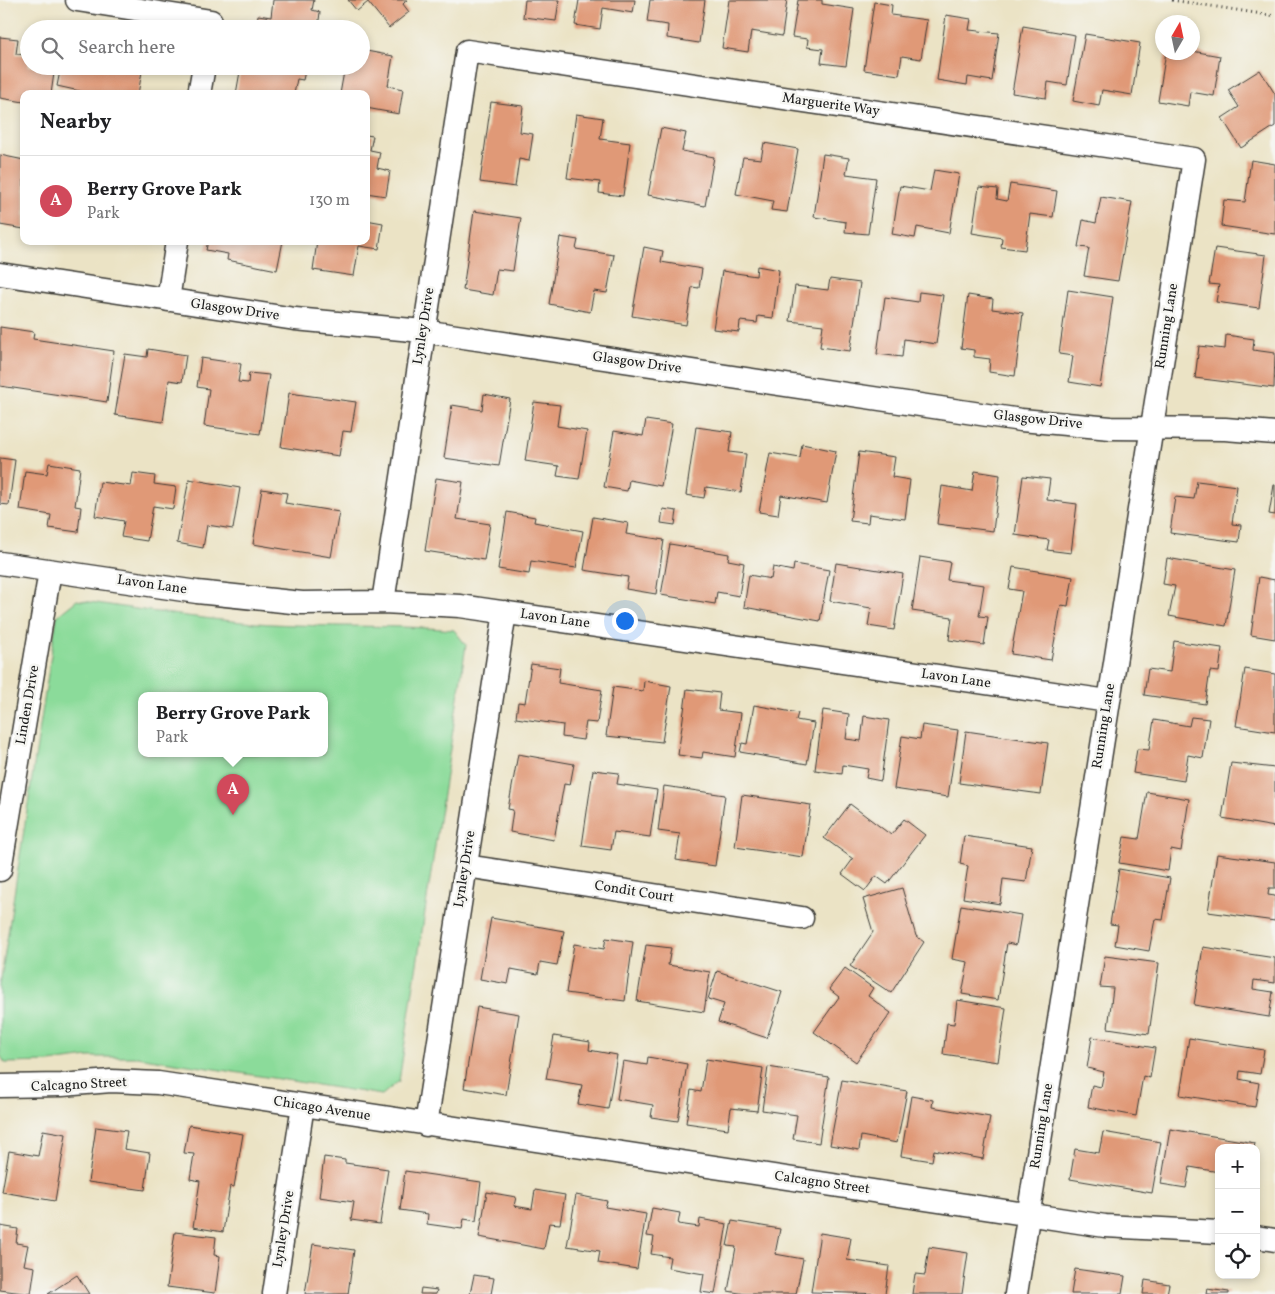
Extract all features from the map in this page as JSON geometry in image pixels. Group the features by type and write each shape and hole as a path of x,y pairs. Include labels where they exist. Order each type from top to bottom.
{"street":[{"path":"77,0 205,20"},
{"name":"Marguerite Way","path":"467,50 1194,159"},
{"name":"Lynley Drive","path":"383,602 467,50"},
{"path":"200,90 202,75"},
{"name":"Running Lane","path":"1016,1294 1194,159"},
{"path":"168,300 176,245"},
{"name":"Glasgow Drive","path":"0,274 295,319 423,331 1021,420 1150,430 1225,429 1275,433"},
{"name":"Lavon Lane","path":"0,563 197,592 302,603 383,602 460,606 1108,702"},
{"name":"Linden Drive","path":"0,870 50,571"},
{"name":"Lynley Drive","path":"426,1125 505,612"},
{"name":"Condit Court","path":"466,866 802,918"},
{"name":"Calcagno Street","path":"0,1086 62,1085 111,1081 158,1083 217,1092"},
{"name":"Chicago Avenue","path":"217,1092 426,1125"},
{"name":"Lynley Drive","path":"274,1294 303,1105"},
{"name":"Calcagno Street","path":"426,1125 1029,1213 1105,1226 1215,1232"},
{"path":"1260,1238 1275,1240"}],"path":[{"path":"1172,0 1275,16"}],"green space":[{"path":"77,600 240,622 454,630 466,645 399,1081 382,1095 137,1057 89,1057 50,1062 5,1063 0,1055 0,985 57,616"}],"building":[{"path":"273,0 314,0 312,10 320,12 319,20 257,20 258,15 271,17"},
{"path":"348,0 407,0 403,4 409,12 389,28 368,2 357,11"},
{"path":"525,0 559,0 556,21 523,17"},
{"path":"579,0 635,0 633,13 603,8 600,29 575,25"},
{"path":"650,0 705,0 699,43 667,38 668,25 647,22"},
{"path":"729,0 787,0 782,36 751,31 748,52 722,48"},
{"path":"798,0 822,0 822,4 854,9 846,66 821,63 823,49 807,47 808,39 792,37"},
{"path":"874,2 892,5 891,15 927,20 921,59 902,56 899,75 864,70"},
{"path":"946,15 971,19 969,30 999,33 992,81 968,77 967,85 937,80"},
{"path":"1023,26 1075,35 1067,85 1048,82 1046,98 1012,93"},
{"path":"1085,34 1140,43 1132,95 1102,90 1099,106 1073,101"},
{"path":"0,37 18,39 16,54 20,54 20,75 54,75 52,90 20,90 20,101 0,98"},
{"path":"370,52 393,56 388,86 403,89 399,114 370,109 370,90 341,90 343,75 370,75"},
{"path":"1200,52 1220,56 1214,96 1190,92 1188,106 1158,101 1165,60 1200,60"},
{"path":"1260,70 1275,94 1275,126 1241,148 1222,118 1239,107 1228,90"},
{"path":"59,75 141,75 139,90 75,90 57,86"},
{"path":"239,75 304,75 303,80 297,79 295,90 237,90"},
{"path":"491,102 523,106 520,132 533,134 529,161 519,159 515,187 480,182"},
{"path":"576,114 603,118 600,139 630,143 623,196 599,193 600,182 567,178"},
{"path":"661,128 686,133 682,151 714,157 705,206 648,195"},
{"path":"370,136 373,136 370,150"},
{"path":"764,143 798,149 787,212 771,210 773,201 736,194 743,157 761,159"},
{"path":"370,150 380,152 377,168 390,171 386,196 370,194"},
{"path":"823,154 849,158 846,174 876,178 868,234 845,232 846,222 814,217"},
{"path":"0,155 20,159 20,228 0,225"},
{"path":"1251,160 1275,164 1275,234 1221,226 1224,200 1245,202"},
{"path":"934,170 959,174 949,233 917,227 915,238 892,234 900,186 930,191"},
{"path":"1010,184 1057,191 1053,217 1030,214 1025,250 1001,247 1002,238 972,233 979,187 998,189 997,199 1007,201"},
{"path":"1101,197 1132,202 1118,281 1084,276 1089,248 1078,247 1083,220 1096,223"},
{"path":"474,211 521,218 513,271 497,269 493,295 463,290"},
{"path":"370,221 383,223 379,249 359,246 354,276 313,270 316,245 370,245"},
{"path":"560,237 578,240 576,249 614,255 607,293 594,291 590,312 549,304"},
{"path":"207,245 282,245 277,270 227,260 228,254 206,250"},
{"path":"644,247 663,251 661,262 702,269 699,288 692,287 686,325 632,316"},
{"path":"1215,248 1266,255 1259,308 1216,302 1219,285 1209,284"},
{"path":"757,266 779,270 773,318 758,316 757,323 740,321 739,332 713,329 722,271 756,276"},
{"path":"830,279 860,283 850,351 820,347 823,325 790,321 795,286 828,290"},
{"path":"1068,290 1113,297 1100,387 1069,382 1073,356 1059,354"},
{"path":"919,292 943,295 936,344 904,339 902,357 877,354 885,297 918,302"},
{"path":"968,295 993,299 992,309 1023,313 1015,376 989,372 990,359 974,357 974,350 961,348"},
{"path":"0,327 34,332 33,339 114,351 107,402 0,386"},
{"path":"1226,335 1254,339 1253,350 1275,353 1274,388 1195,378 1199,346 1225,349"},
{"path":"148,349 186,355 182,382 169,380 163,422 115,415 125,354 147,357"},
{"path":"201,358 241,364 238,382 248,383 249,373 269,375 260,434 204,426 209,389 197,387"},
{"path":"289,393 356,402 351,432 343,431 339,456 281,447"},
{"path":"484,394 510,399 499,466 444,458 452,405 482,410"},
{"path":"534,402 560,405 557,426 587,431 579,479 557,476 559,466 525,461"},
{"path":"646,420 672,424 661,486 629,480 627,491 604,487 614,431 643,436"},
{"path":"696,427 732,432 729,452 746,454 741,492 706,487 704,498 686,495"},
{"path":"802,444 836,451 827,503 781,495 778,515 759,512 770,453 800,458"},
{"path":"859,452 895,457 892,477 910,480 905,519 869,514 868,523 850,521"},
{"path":"0,458 15,460 9,505 0,504"},
{"path":"49,463 80,468 75,506 81,507 78,532 49,528 51,515 20,510 25,471 47,474"},
{"path":"975,471 1000,475 993,531 937,524 942,486 972,491"},
{"path":"133,473 155,476 154,484 176,487 173,509 153,506 147,541 121,537 124,521 95,516 100,482 131,486"},
{"path":"1023,476 1050,479 1047,500 1077,504 1071,553 1047,550 1049,540 1015,535"},
{"path":"436,478 463,482 457,519 490,524 484,560 425,551"},
{"path":"189,479 240,488 233,529 207,525 203,548 177,543"},
{"path":"1197,481 1237,486 1232,524 1241,525 1239,542 1170,533 1175,497 1194,499"},
{"path":"1275,485 1275,515 1269,514"},
{"path":"262,489 287,493 285,503 339,512 331,557 253,544"},
{"path":"663,509 677,511 675,525 661,523"},
{"path":"507,512 535,517 534,522 583,531 576,568 531,561 529,574 498,569"},
{"path":"593,517 628,523 626,534 664,540 656,594 626,589 628,577 584,570"},
{"path":"670,544 729,554 728,560 744,563 739,596 717,592 715,604 661,595"},
{"path":"920,557 950,562 947,580 984,585 979,616 988,617 984,645 949,640 952,617 912,611"},
{"path":"1167,558 1235,570 1226,626 1169,616 1175,586 1163,584"},
{"path":"836,563 903,574 894,630 868,626 871,608 830,601"},
{"path":"794,564 829,570 820,621 744,607 749,575 771,579 773,567 793,571"},
{"path":"1013,567 1073,577 1068,606 1061,605 1051,660 1011,654 1022,591 1009,589"},
{"path":"1259,577 1275,580 1275,639 1251,635"},
{"path":"1174,641 1222,648 1219,672 1210,671 1205,704 1144,695 1148,669 1170,672"},
{"path":"531,664 560,668 558,683 602,690 597,723 586,722 583,740 562,737 563,725 516,718 518,702 525,703"},
{"path":"1245,669 1275,674 1275,732 1236,726"},
{"path":"644,681 671,686 662,742 606,736 613,687 643,691"},
{"path":"687,689 720,693 718,710 741,713 735,757 703,752 702,758 678,755"},
{"path":"754,705 798,713 796,720 814,723 807,764 740,752 742,743 747,744"},
{"path":"823,710 849,714 846,739 861,741 864,716 889,720 881,781 866,778 868,769 843,765 842,774 815,770"},
{"path":"1191,717 1209,719 1203,758 1188,755 1184,781 1133,773 1137,749 1149,750 1154,720 1189,726"},
{"path":"922,725 958,730 948,797 894,789 902,736 920,739"},
{"path":"966,731 1048,743 1041,794 959,783"},
{"path":"518,754 574,764 570,785 564,784 554,840 510,832 513,810 508,809"},
{"path":"1231,763 1275,768 1275,827 1222,818"},
{"path":"593,770 619,773 617,784 657,790 650,837 614,832 611,850 582,846"},
{"path":"664,786 725,795 715,866 676,860 680,834 658,831"},
{"path":"1147,792 1189,799 1181,851 1171,849 1168,871 1119,863 1124,837 1139,839"},
{"path":"742,795 811,805 803,857 735,847"},
{"path":"850,804 891,835 904,819 925,835 887,884 876,876 865,891 842,874 853,859 824,838"},
{"path":"964,836 1032,846 1026,882 1003,879 1000,904 963,898 968,866 960,864"},
{"path":"1217,854 1275,862 1275,888 1269,888 1268,895 1275,896 1275,921 1208,912"},
{"path":"1119,869 1170,878 1163,920 1155,919 1149,951 1115,945 1118,925 1110,924"},
{"path":"902,888 916,936 924,942 891,993 850,966 873,932 863,899"},
{"path":"961,905 1021,915 1016,945 1007,943 998,1000 962,994 968,962 952,959"},
{"path":"491,918 564,931 557,965 540,962 538,974 511,969 508,984 480,979"},
{"path":"606,938 633,942 625,1001 566,993 574,944 604,949"},
{"path":"646,945 671,948 668,965 710,972 704,1012 637,1001"},
{"path":"1203,947 1275,958 1275,983 1254,980 1253,989 1273,992 1269,1017 1194,1005"},
{"path":"1105,956 1159,963 1149,1034 1108,1028 1113,988 1100,987"},
{"path":"845,968 873,988 868,996 891,1013 856,1062 814,1032 839,997 829,989"},
{"path":"717,971 782,992 767,1038 718,1022 724,1004 708,999"},
{"path":"957,1000 1006,1008 998,1062 943,1054 947,1023 954,1024"},
{"path":"477,1007 519,1014 506,1095 464,1088"},
{"path":"554,1036 590,1042 589,1050 617,1055 608,1109 578,1104 582,1085 546,1079"},
{"path":"1092,1037 1155,1048 1150,1078 1143,1076 1136,1116 1088,1107 1092,1085 1101,1087 1104,1072 1087,1068"},
{"path":"1189,1038 1264,1050 1260,1074 1240,1071 1239,1079 1259,1083 1255,1107 1180,1095"},
{"path":"648,1057 687,1064 678,1121 651,1117 653,1105 617,1099 623,1061 647,1065"},
{"path":"706,1059 763,1068 757,1111 731,1108 728,1129 686,1123 691,1090 701,1092"},
{"path":"768,1067 829,1077 819,1143 793,1139 797,1115 762,1110"},
{"path":"842,1080 907,1091 897,1143 861,1136 859,1150 830,1145"},
{"path":"911,1096 933,1100 932,1107 990,1117 983,1159 934,1150 932,1161 901,1156"},
{"path":"189,1125 243,1134 234,1187 230,1186 223,1232 193,1227 200,1181 190,1179 194,1154 184,1153"},
{"path":"96,1127 127,1131 124,1149 150,1153 145,1190 88,1182"},
{"path":"1170,1129 1255,1143 1215,1144 1215,1171 1190,1167 1186,1188 1161,1184"},
{"path":"43,1130 66,1134 55,1201 2,1192 9,1151 38,1156"},
{"path":"1103,1132 1161,1142 1152,1193 1070,1179 1075,1149 1099,1153"},
{"path":"324,1157 345,1160 345,1163 388,1169 380,1224 351,1220 354,1202 319,1197"},
{"path":"405,1171 481,1182 476,1221 464,1219 462,1229 427,1224 428,1214 400,1210"},
{"path":"535,1190 565,1195 560,1224 549,1223 544,1249 479,1237 487,1192 516,1197 514,1206 532,1209"},
{"path":"576,1195 607,1201 605,1207 646,1214 637,1269 598,1263 600,1251 567,1246"},
{"path":"652,1208 680,1213 678,1224 699,1227 700,1219 727,1224 715,1294 701,1292 704,1274 668,1268 670,1257 651,1254 654,1237 647,1236"},
{"path":"732,1221 780,1229 775,1254 803,1259 796,1294 745,1294 728,1291 736,1247 727,1246"},
{"path":"0,1226 18,1229 16,1243 28,1245 24,1265 35,1267 31,1294 0,1290"},
{"path":"175,1232 216,1237 214,1255 220,1256 215,1293 167,1287"},
{"path":"820,1233 851,1238 847,1260 889,1266 885,1294 811,1292"},
{"path":"313,1244 354,1250 348,1294 305,1294"},
{"path":"929,1247 968,1253 962,1294 912,1294 915,1274 925,1275"},
{"path":"1075,1269 1125,1276 1122,1294 1071,1294"},
{"path":"77,1275 89,1294 48,1294"},
{"path":"474,1275 494,1278 491,1294 470,1294"},
{"path":"1145,1280 1169,1284 1167,1294 1143,1294"},
{"path":"421,1288 437,1290 436,1294 420,1294"},
{"path":"1207,1289 1229,1292 1229,1294 1206,1294"}],"place":[{"name":"Berry Grove Park","path":"233,815"}]}
